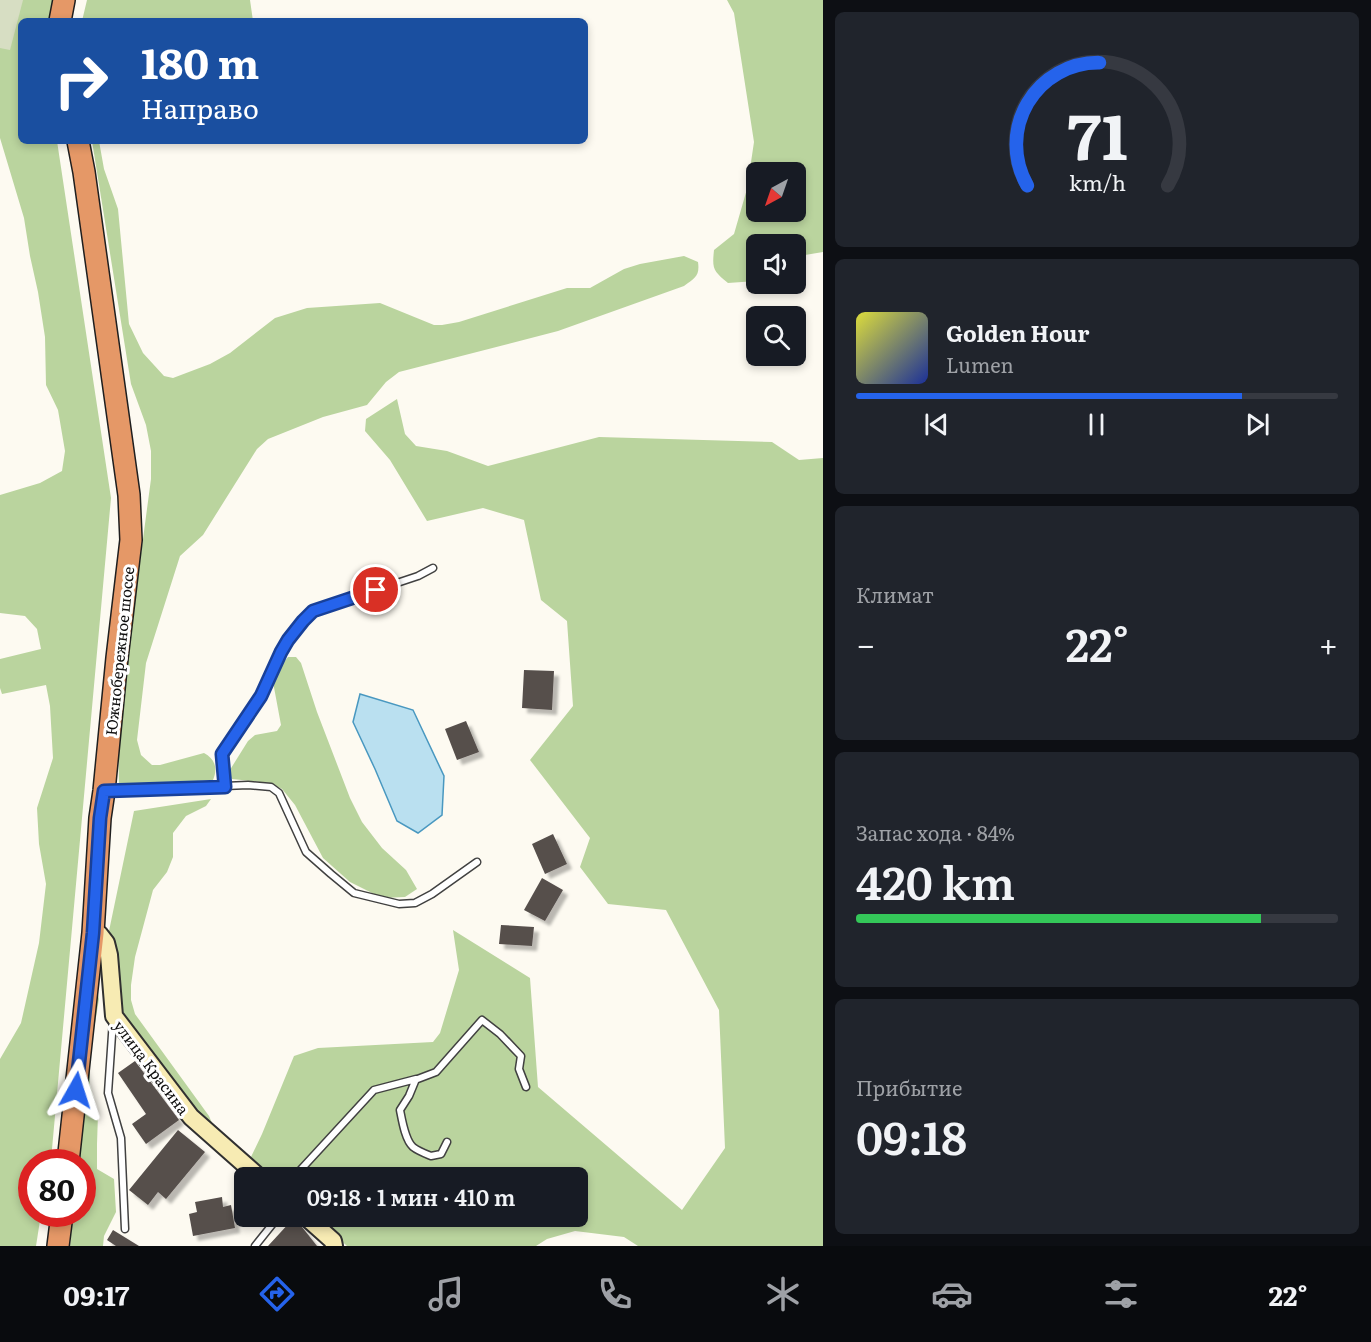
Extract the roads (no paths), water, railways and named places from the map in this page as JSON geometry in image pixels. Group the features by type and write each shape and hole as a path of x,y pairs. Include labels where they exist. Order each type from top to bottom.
{"highway":[{"path":"61,18 64,0"},
{"path":"71,18 74,0"},
{"name":"Южнобережное шоссе","path":"60,1149 104,791 119,536 117,491 88,274 67,144"},
{"name":"Южнобережное шоссе","path":"69,1149 86,931 112,657 131,540 129,495 79,144"},
{"path":"51,1246 53,1227"},
{"path":"58,1246 60,1227"}],"street":[{"name":"улица Красина","path":"86,931 99,934 106,942 114,1016 190,1117 247,1167"},
{"path":"317,1227 333,1241 334,1246"}],"lane":[{"path":"225,787 222,754 261,696 281,652 303,621 313,611 418,576 433,568"},
{"path":"104,791 248,785 271,787 279,793 306,852 354,893 399,904 415,903 432,894 477,862"},
{"path":"114,1016 108,1093 121,1138 125,1229"},
{"path":"303,1167 374,1090 415,1080 436,1072 482,1020 500,1034 521,1056 519,1069 526,1087"},
{"path":"415,1080 400,1110 409,1141 413,1147 431,1156 441,1154 447,1142"},
{"path":"255,1246 270,1227"}],"water":[{"path":"360,694 413,710 444,776 442,815 418,833 397,821 353,722"}]}
